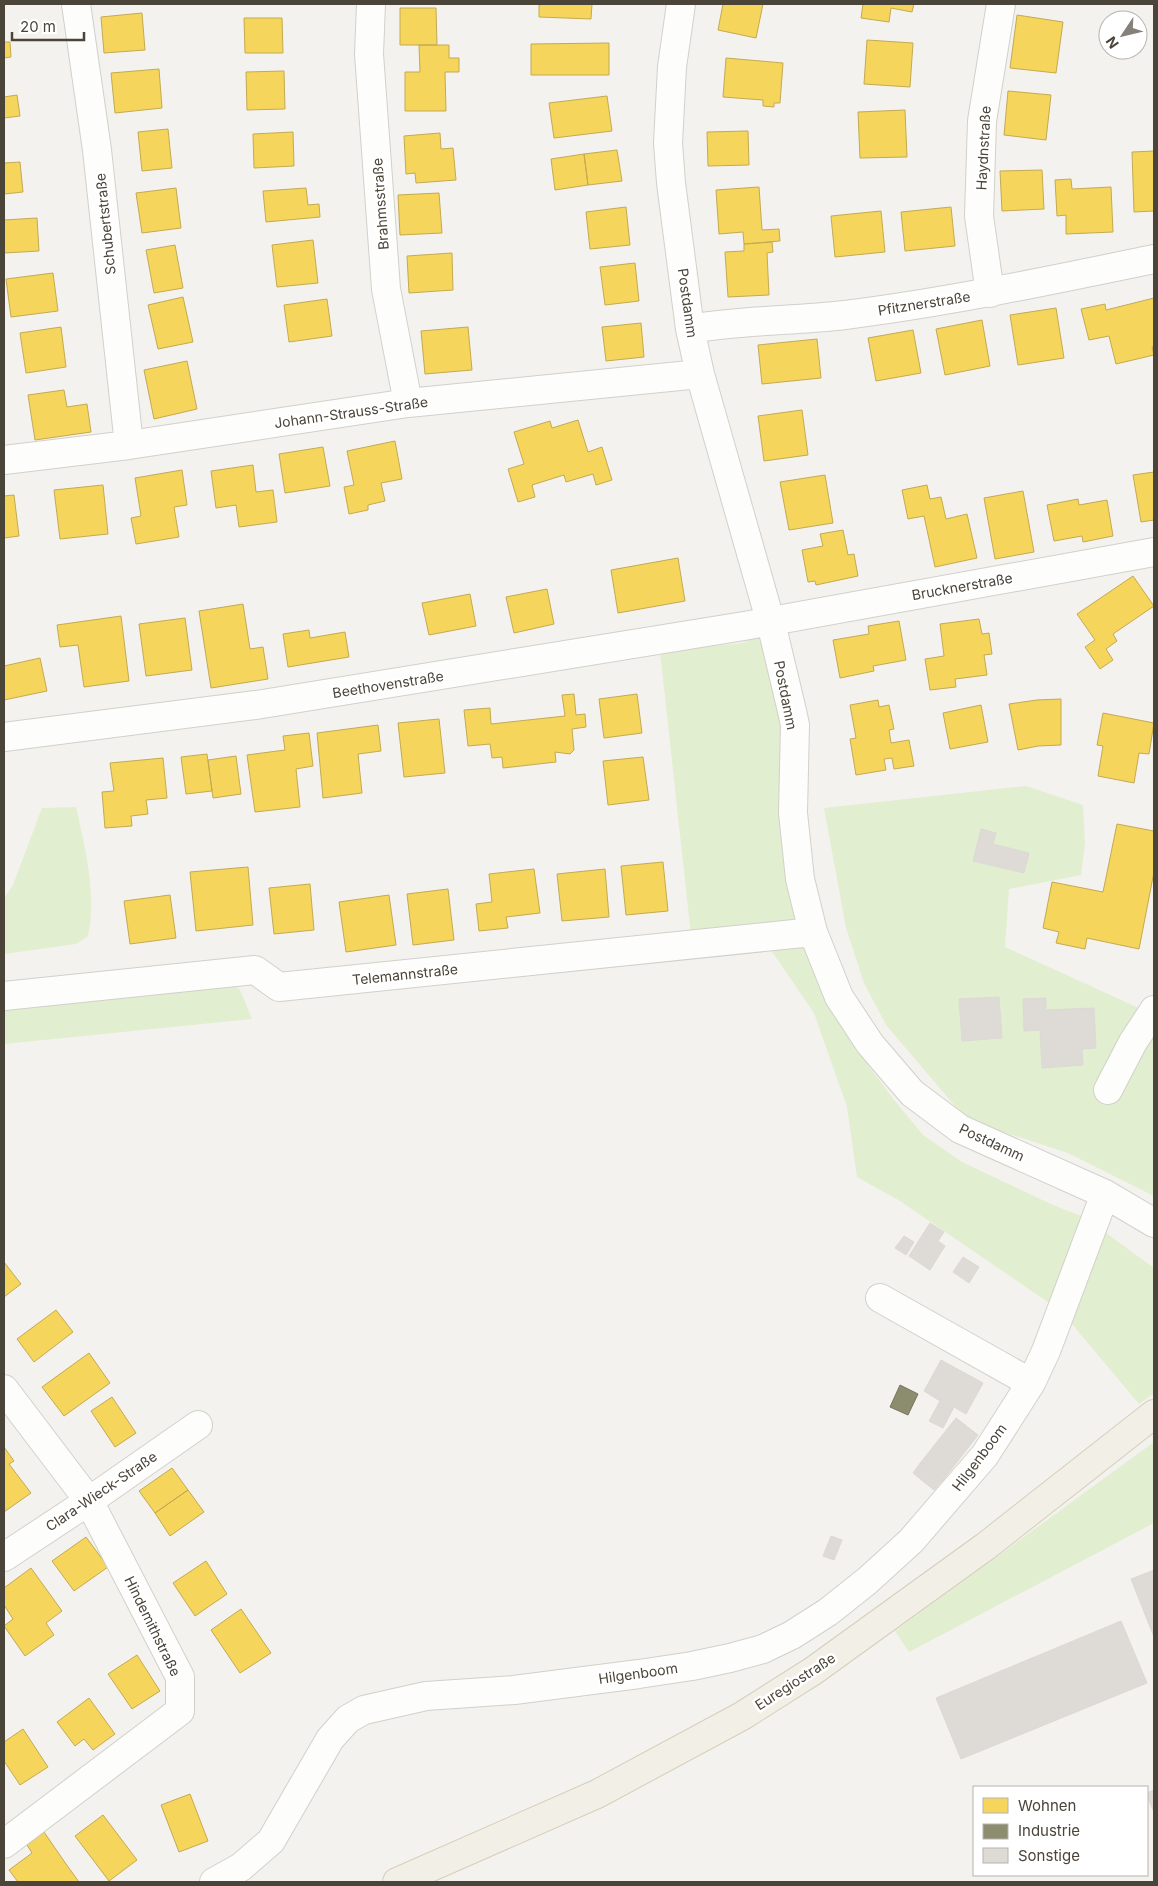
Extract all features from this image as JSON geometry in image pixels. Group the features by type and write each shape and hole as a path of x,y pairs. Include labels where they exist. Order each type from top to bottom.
{"main road":[{"name":"Euregiostraße","path":"397,1882 597,1794 742,1716 812,1671 986,1546 1154,1414"}],"street":[{"name":"Schubertstraße","path":"76,4 97,150 129,444"},
{"name":"Brahmsstraße","path":"371,4 369,54 386,289 408,403"},
{"name":"Postdamm","path":"681,4 672,67 668,143 671,183 690,329 700,374 770,620 795,725 793,813 800,879 813,932 839,997 870,1044 912,1093 960,1129 1105,1194 1154,1223"},
{"name":"Haydnstraße","path":"990,293 979,216 982,130 1000,4"},
{"name":"Pfitznerstraße","path":"690,329 715,324 844,315 990,293 1154,259"},
{"name":"Johann-Strauss-Straße","path":"4,460 129,444 408,403 700,374"},
{"name":"Brucknerstraße","path":"770,620 1154,552"},
{"name":"Beethovenstraße","path":"4,737 256,705 744,626 770,620"},
{"name":"Telemannstraße","path":"4,996 255,970 279,988 813,932"},
{"path":"1108,1090 1133,1042 1154,1010"},
{"name":"Hilgenboom","path":"214,1882 241,1867 271,1841 330,1739 348,1719 364,1710 426,1696 514,1690 639,1674 730,1658 763,1649 792,1635 828,1612 867,1581 911,1541 984,1455 1032,1383 1046,1351 1105,1194"},
{"path":"880,1298 1032,1383"},
{"name":"Hindemithstraße","path":"4,1389 89,1501 180,1677 180,1711 4,1844"},
{"name":"Clara-Wieck-Straße","path":"4,1557 89,1501 198,1425"}],"green space":[{"path":"772,627 813,932 835,1000 857,1050 923,1135 962,1162 1053,1205 1084,1217 1154,1268 1154,1393 1139,1404 1061,1311 900,1201 857,1177 847,1107 814,1013 762,937 692,945 660,651 743,643"},
{"path":"1026,786 1083,805 1085,843 1081,875 1009,889 1005,947 1154,1015 1154,1196 1068,1153 967,1120 886,1025 864,983 846,928 824,808"},
{"path":"76,807 91,888 88,936 76,944 4,954 4,898 13,885 42,808"},
{"path":"223,973 240,990 252,1019 4,1044 4,996"},
{"path":"1154,1442 1154,1523 909,1652 895,1631"}],"building: Wohnen":[{"path":"539,4 592,4 591,19 539,17"},
{"path":"723,4 763,4 756,38 718,30"},
{"path":"863,4 914,4 912,12 891,8 889,22 861,18"},
{"path":"400,8 436,8 437,45 400,45"},
{"path":"142,13 145,50 104,53 101,17"},
{"path":"1017,15 1063,22 1056,73 1010,68"},
{"path":"244,18 282,18 283,53 245,53"},
{"path":"867,40 913,43 910,87 864,84"},
{"path":"4,42 10,42 11,57 4,58"},
{"path":"609,43 609,75 531,75 531,44"},
{"path":"419,45 449,45 449,58 459,58 459,72 445,72 446,111 405,111 405,72 420,72"},
{"path":"726,58 783,63 780,103 774,103 774,107 763,106 763,100 723,97"},
{"path":"159,69 162,108 115,113 111,73"},
{"path":"284,71 285,109 247,110 246,72"},
{"path":"1008,91 1051,95 1046,140 1004,135"},
{"path":"17,95 20,116 4,118 4,97"},
{"path":"607,96 612,131 554,138 549,103"},
{"path":"905,110 907,157 860,158 858,112"},
{"path":"168,129 172,168 142,171 138,132"},
{"path":"748,131 749,165 708,166 707,132"},
{"path":"293,132 294,166 254,168 253,134"},
{"path":"440,133 441,149 453,148 456,180 416,183 415,173 406,174 404,136"},
{"path":"617,150 622,181 588,185 584,154"},
{"path":"1154,151 1154,211 1134,212 1132,152"},
{"path":"584,154 588,185 555,190 551,159"},
{"path":"20,162 23,192 4,194 4,163"},
{"path":"1042,170 1044,209 1002,211 1000,171"},
{"path":"1071,179 1072,189 1111,187 1113,232 1066,234 1066,215 1057,216 1055,180"},
{"path":"759,187 762,230 779,229 780,241 744,244 743,232 719,234 716,190"},
{"path":"176,188 181,228 142,233 136,193"},
{"path":"306,188 308,205 319,204 320,217 266,222 263,191"},
{"path":"439,193 442,233 400,235 398,195"},
{"path":"626,207 630,245 590,249 586,212"},
{"path":"951,207 955,246 905,251 901,212"},
{"path":"881,211 885,252 835,257 831,216"},
{"path":"37,218 39,251 4,253 4,220"},
{"path":"313,240 318,283 277,287 272,245"},
{"path":"772,242 773,252 767,253 769,295 728,297 725,252 744,251 744,244"},
{"path":"175,245 183,288 154,293 146,250"},
{"path":"452,253 453,290 409,293 407,256"},
{"path":"635,263 639,301 605,305 600,267"},
{"path":"53,273 58,311 11,317 6,279"},
{"path":"183,297 193,342 158,349 148,305"},
{"path":"1154,298 1154,346 1152,347 1154,355 1116,364 1109,336 1089,340 1081,309 1105,304 1106,310"},
{"path":"327,299 332,336 289,342 284,305"},
{"path":"1056,308 1064,358 1018,365 1010,315"},
{"path":"982,320 990,366 945,375 936,329"},
{"path":"641,323 644,357 606,361 602,327"},
{"path":"61,327 66,367 26,373 20,333"},
{"path":"468,327 472,370 425,374 421,331"},
{"path":"913,330 921,373 876,381 868,338"},
{"path":"817,339 821,378 762,384 758,345"},
{"path":"187,361 197,409 154,419 144,370"},
{"path":"64,390 67,407 87,404 91,432 35,440 28,395"},
{"path":"802,410 808,455 764,461 758,416"},
{"path":"578,420 588,452 602,447 612,480 596,485 593,474 566,482 564,475 532,485 535,497 518,502 508,469 524,464 514,432 550,421 552,428"},
{"path":"395,441 402,479 381,483 385,501 368,505 368,510 349,514 344,487 354,485 347,451"},
{"path":"323,447 330,486 285,493 279,454"},
{"path":"253,465 256,492 273,490 277,522 239,527 236,505 216,508 211,471"},
{"path":"182,470 187,505 174,507 179,537 136,544 131,518 141,516 135,478"},
{"path":"1154,472 1154,520 1141,522 1133,475"},
{"path":"825,475 833,523 789,530 780,482"},
{"path":"103,485 108,534 60,539 54,490"},
{"path":"927,485 930,499 941,497 946,519 967,514 977,558 935,567 924,516 908,519 902,490"},
{"path":"1023,491 1034,552 995,559 984,498"},
{"path":"14,495 19,536 4,538 4,496"},
{"path":"1078,499 1079,505 1107,500 1113,536 1083,542 1082,536 1054,541 1047,505"},
{"path":"843,530 848,555 854,554 858,576 816,585 815,581 808,582 802,550 823,546 820,534"},
{"path":"678,558 685,601 618,613 611,570"},
{"path":"1133,576 1154,606 1113,634 1117,641 1106,649 1113,660 1100,669 1085,647 1095,640 1077,614"},
{"path":"547,589 554,624 514,633 506,597"},
{"path":"470,594 476,626 429,635 422,603"},
{"path":"243,604 250,649 263,647 268,679 211,688 199,611"},
{"path":"121,616 129,681 84,687 78,645 60,647 57,625"},
{"path":"185,618 192,670 146,676 139,624"},
{"path":"979,619 982,634 989,633 992,654 984,655 987,675 955,679 956,687 930,690 925,659 944,656 940,624"},
{"path":"899,621 906,660 873,666 874,671 840,678 833,640 869,634 868,626"},
{"path":"309,630 310,638 345,632 349,657 288,667 283,634"},
{"path":"40,658 47,691 4,700 4,666"},
{"path":"574,694 576,715 585,714 586,727 572,729 574,750 570,754 555,752 556,762 503,768 502,757 492,758 490,744 468,746 464,710 490,708 491,724 565,716 562,695"},
{"path":"637,694 642,733 604,738 599,699"},
{"path":"1061,699 1061,745 1038,746 1018,750 1009,704"},
{"path":"878,700 879,707 889,705 894,729 889,730 891,743 909,740 914,766 894,769 892,758 884,759 886,770 856,775 850,739 856,738 850,705"},
{"path":"981,705 988,742 950,749 943,713"},
{"path":"1103,713 1154,723 1149,754 1139,753 1134,783 1098,776 1103,746 1097,745"},
{"path":"439,719 445,773 404,777 398,723"},
{"path":"378,725 381,751 358,754 362,793 323,798 317,733"},
{"path":"309,733 313,766 296,769 300,807 255,812 247,755 285,750 283,736"},
{"path":"207,754 212,791 186,794 181,757"},
{"path":"236,756 241,794 213,798 208,760"},
{"path":"643,757 649,800 608,805 603,761"},
{"path":"163,758 167,798 146,800 148,814 131,816 132,826 105,828 102,792 114,791 110,763"},
{"path":"1117,824 1154,831 1154,872 1139,949 1087,938 1085,949 1056,943 1059,932 1043,928 1052,882 1103,892"},
{"path":"663,862 668,911 626,915 621,866"},
{"path":"248,867 253,925 196,931 190,872"},
{"path":"534,869 540,913 506,917 508,928 479,931 476,904 492,902 489,874"},
{"path":"605,869 609,917 562,921 557,874"},
{"path":"310,884 314,930 274,934 269,888"},
{"path":"448,889 454,940 413,945 407,894"},
{"path":"170,895 176,938 130,944 124,901"},
{"path":"389,895 396,945 346,952 339,902"},
{"path":"4,1262 21,1284 4,1297"},
{"path":"56,1310 73,1332 34,1362 17,1339"},
{"path":"89,1353 110,1383 64,1416 42,1387"},
{"path":"112,1397 136,1433 115,1447 91,1411"},
{"path":"4,1447 14,1461 9,1464 31,1493 4,1512"},
{"path":"172,1468 188,1490 155,1513 139,1491"},
{"path":"188,1490 204,1512 170,1536 155,1513"},
{"path":"86,1537 108,1567 74,1591 52,1561"},
{"path":"206,1561 227,1594 195,1616 173,1583"},
{"path":"31,1568 62,1611 46,1623 54,1635 25,1656 4,1626 13,1619 4,1605 4,1588"},
{"path":"241,1609 271,1653 240,1673 211,1630"},
{"path":"137,1655 160,1691 132,1709 108,1674"},
{"path":"89,1698 115,1734 93,1750 84,1739 75,1746 57,1722"},
{"path":"23,1729 48,1767 20,1785 4,1761 4,1742"},
{"path":"190,1794 208,1841 179,1852 161,1805"},
{"path":"103,1815 137,1860 109,1881 75,1836"},
{"path":"44,1832 79,1882 18,1882 9,1870 32,1853 27,1845"}],"building: Industrie":[{"path":"900,1385 918,1394 908,1415 890,1407"}],"building: Sonstige":[{"path":"981,829 996,833 993,844 1029,853 1024,873 973,861"},
{"path":"999,997 1002,1038 962,1041 959,999"},
{"path":"1046,998 1046,1010 1094,1008 1096,1048 1082,1049 1083,1065 1042,1068 1040,1030 1024,1031 1023,999"},
{"path":"930,1223 944,1232 938,1241 945,1246 930,1270 909,1256"},
{"path":"904,1236 914,1242 906,1255 895,1248"},
{"path":"963,1257 979,1267 969,1283 953,1272"},
{"path":"941,1360 983,1383 966,1414 954,1407 943,1428 929,1421 940,1401 924,1391"},
{"path":"956,1418 978,1435 943,1480 921,1462"},
{"path":"921,1462 943,1480 934,1490 913,1473"},
{"path":"831,1536 842,1540 834,1560 823,1556"},
{"path":"1154,1570 1154,1637 1131,1579"},
{"path":"1121,1621 1147,1683 961,1759 936,1698"},
{"path":"1154,1790 1154,1812 1148,1798 1148,1793"}]}
